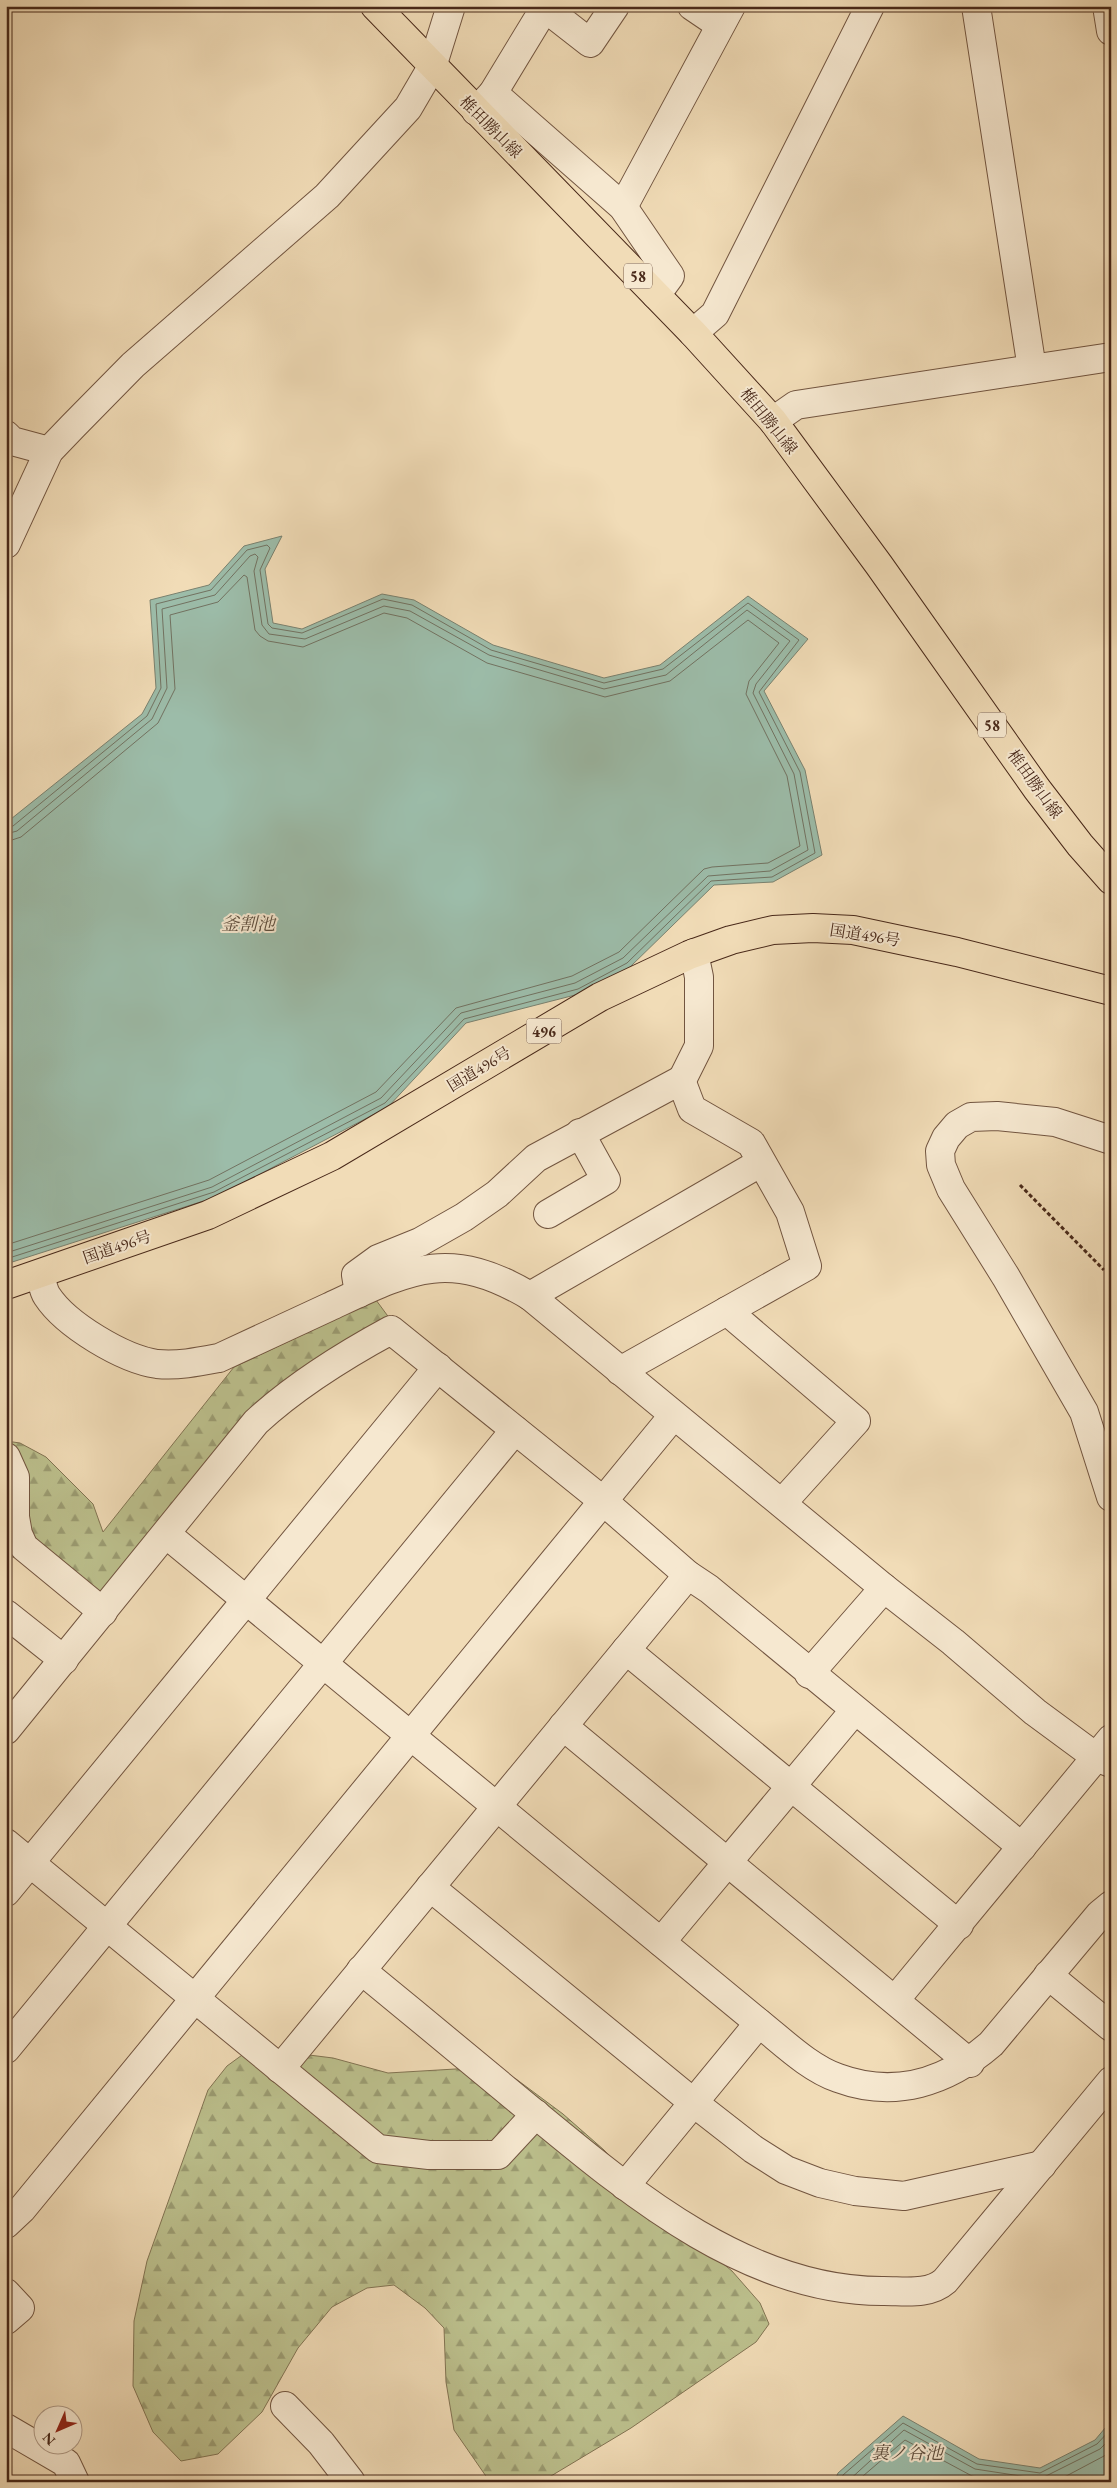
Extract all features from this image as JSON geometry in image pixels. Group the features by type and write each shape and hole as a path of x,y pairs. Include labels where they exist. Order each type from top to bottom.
{"main road":[{"name":"椎田勝山線","path":"375,6 432,67 484,102 656,296 693,333 773,421 879,565 1037,789 1080,845 1111,880"},
{"name":"国道496号","path":"6,1285 208,1215 332,1156 600,997 694,953 731,940 773,930 813,928 853,930 957,952 1111,992"}],"street":[{"path":"6,544 50,451 133,365 327,196 408,108 432,67 451,6"},
{"path":"615,6 590,44 549,11 540,14 484,102 623,206 670,276 656,296"},
{"path":"623,206 726,16 692,6"},
{"path":"693,333 715,314 870,6"},
{"path":"976,6 1032,369"},
{"path":"1107,6 1111,31"},
{"path":"773,421 796,405 1111,357"},
{"path":"6,435 12,441 50,451"},
{"path":"359,1293 356,1275 378,1259 420,1242 464,1217 497,1194 536,1158 682,1080 699,1046 699,977 694,953"},
{"path":"620,1371 807,1266 790,1212 760,1164 751,1143 692,1109 682,1080"},
{"path":"1111,1140 1055,1122 997,1116 971,1117 957,1125 946,1138 940,1151 941,1165 951,1189 1006,1277 1084,1412 1111,1497"},
{"path":"548,1214 606,1180 580,1133"},
{"path":"530,1296 760,1164"},
{"path":"40,1274 45,1294 56,1308 76,1324 122,1354 156,1364 188,1364 219,1358 404,1273 442,1268 465,1269 486,1274 507,1283 530,1296 673,1416 953,1642 1035,1712 1106,1753 1022,1848 895,2000"},
{"path":"727,1311 856,1420 782,1503"},
{"path":"6,1730 256,1422 276,1404 343,1356 391,1330 602,1500 688,1575 709,1589 809,1674 1022,1848"},
{"path":"6,1892 438,1367"},
{"path":"6,2224 22,2209 602,1500 673,1416"},
{"path":"6,2049 515,1430"},
{"path":"6,1457 15,1477 15,1517 18,1534 24,1547 103,1612"},
{"path":"166,1534 759,2023 809,2062 837,2078 861,2084 886,2087 915,2086 935,2080 970,2063 991,2044 1111,1905"},
{"path":"280,2069 688,1575"},
{"path":"809,1674 884,1588"},
{"path":"6,1614 64,1660"},
{"path":"626,1650 959,1925"},
{"path":"661,1942 854,1711"},
{"path":"563,1726 970,2063"},
{"path":"6,1842 378,2149 429,2155 498,2156 536,2114"},
{"path":"430,1887 694,2103 753,2149 786,2170 820,2184 855,2191 904,2196 1042,2165"},
{"path":"362,1970 536,2114 626,2186 672,2219 720,2245 767,2267 808,2281 859,2291 919,2291 936,2289 1111,2081"},
{"path":"1048,1976 1111,2027"},
{"path":"626,2186 759,2023"},
{"path":"6,2293 20,2308 6,2320"},
{"path":"285,2406 321,2443 351,2482"},
{"path":"6,2428 66,2463 75,2482"}],"path":[{"path":"1020,1186 1104,1270"}],"green space":[{"path":"376,1300 390,1319 272,1397 94,1607 26,1561 6,1555 6,1441 20,1443 46,1457 93,1504 103,1532 234,1367"},
{"path":"249,2050 277,2051 333,2058 388,2073 489,2067 516,2079 563,2114 604,2150 673,2222 732,2271 760,2303 769,2324 756,2342 631,2428 541,2482 490,2482 454,2430 446,2382 444,2328 425,2308 394,2285 367,2288 332,2307 298,2348 262,2412 218,2454 181,2461 153,2432 133,2386 134,2321 147,2261 208,2090 227,2066"}],"water":[{"name":"釜割池","path":"282,536 265,569 273,623 302,629 382,594 414,600 493,645 604,678 660,665 748,596 808,639 764,691 805,770 822,855 773,882 714,885 630,967 579,994 466,1023 388,1107 216,1197 6,1264 6,823 142,714 156,688 150,600 209,585 244,546"},
{"name":"裏ノ谷池","path":"903,2416 979,2459 1040,2468 1095,2440 1111,2421 1111,2482 834,2482 838,2473"}]}
